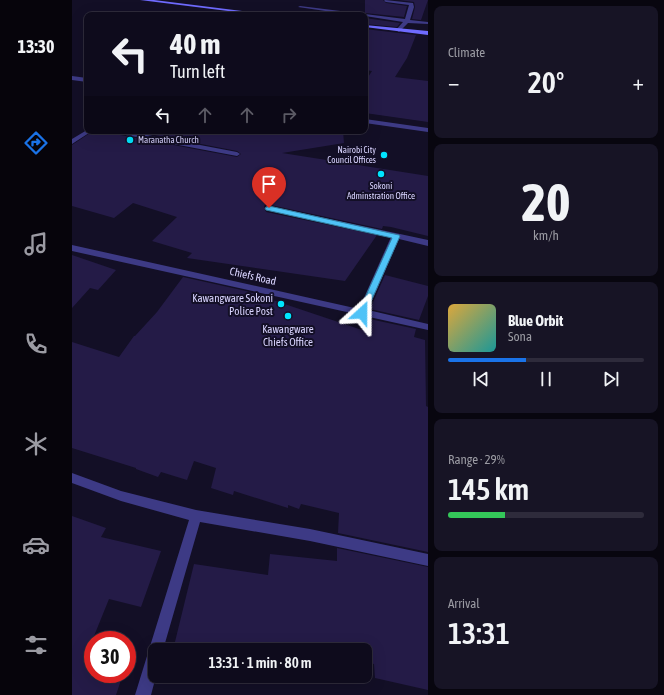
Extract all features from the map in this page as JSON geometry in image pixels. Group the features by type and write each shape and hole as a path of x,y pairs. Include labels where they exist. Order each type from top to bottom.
{"main road":[{"path":"142,0 247,12"},
{"path":"368,26 428,33"}],"street":[{"path":"386,1 411,4 412,8 407,20 399,30"},
{"path":"300,7 340,12"},
{"path":"368,15 428,23"},
{"path":"72,78 84,80"},
{"path":"368,121 428,130"},
{"path":"72,142 84,134"},
{"path":"131,134 237,154"},
{"path":"269,208 428,243"},
{"path":"362,313 396,236"},
{"name":"Chiefs Road","path":"72,248 428,327"},
{"path":"72,478 121,496 196,516 310,535 428,560"},
{"path":"158,643 196,516"},
{"path":"143,695 148,678"}],"building":[{"path":"365,0 383,0 386,3 407,6 404,17 365,12"},
{"path":"399,0 428,0 421,20 412,19 415,7 414,2"},
{"path":"368,18 400,23 397,27 368,24"},
{"path":"368,29 416,35 407,58 395,77 428,81 428,122 368,113 368,77 372,71 368,70"},
{"path":"88,134 115,134 237,157 241,154 237,151 149,134 343,134 344,143 282,153 428,176 428,236 391,227 383,226 382,229 266,204 264,206 266,212 377,235 345,281 187,258 192,253 152,241 177,217 133,203 114,218 72,206 72,145"},
{"path":"72,255 116,270 98,290 90,288 72,308"},
{"path":"385,275 428,286 428,296 419,320 370,309"},
{"path":"183,277 246,291 362,330 365,318 416,329 414,337 425,340 426,406 428,407 428,552 338,533 339,513 301,504 299,509 288,505 288,508 234,491 233,495 211,488 216,468 194,461 187,480 161,472 158,477 136,468 72,448 72,342 119,357 134,336 157,312"},
{"path":"72,516 106,528 101,537 161,551 141,607 109,599 96,631 84,631 84,683 120,683 116,695 72,695"},
{"path":"337,548 428,567 428,690 375,678 374,664 372,664 372,643 175,643 194,564 268,575 270,554 337,561"}],"place":[{"name":"Maranatha Church","path":"130,140"},
{"name":"Nairobi City Council Offices","path":"384,155"},
{"name":"Sokoni Adminstration Office","path":"381,174"},
{"name":"Kawangware Sokoni Police Post","path":"281,304"},
{"name":"Kawangware Chiefs Office","path":"288,316"}],"route":[{"path":"269,208 396,236 362,313"}]}
